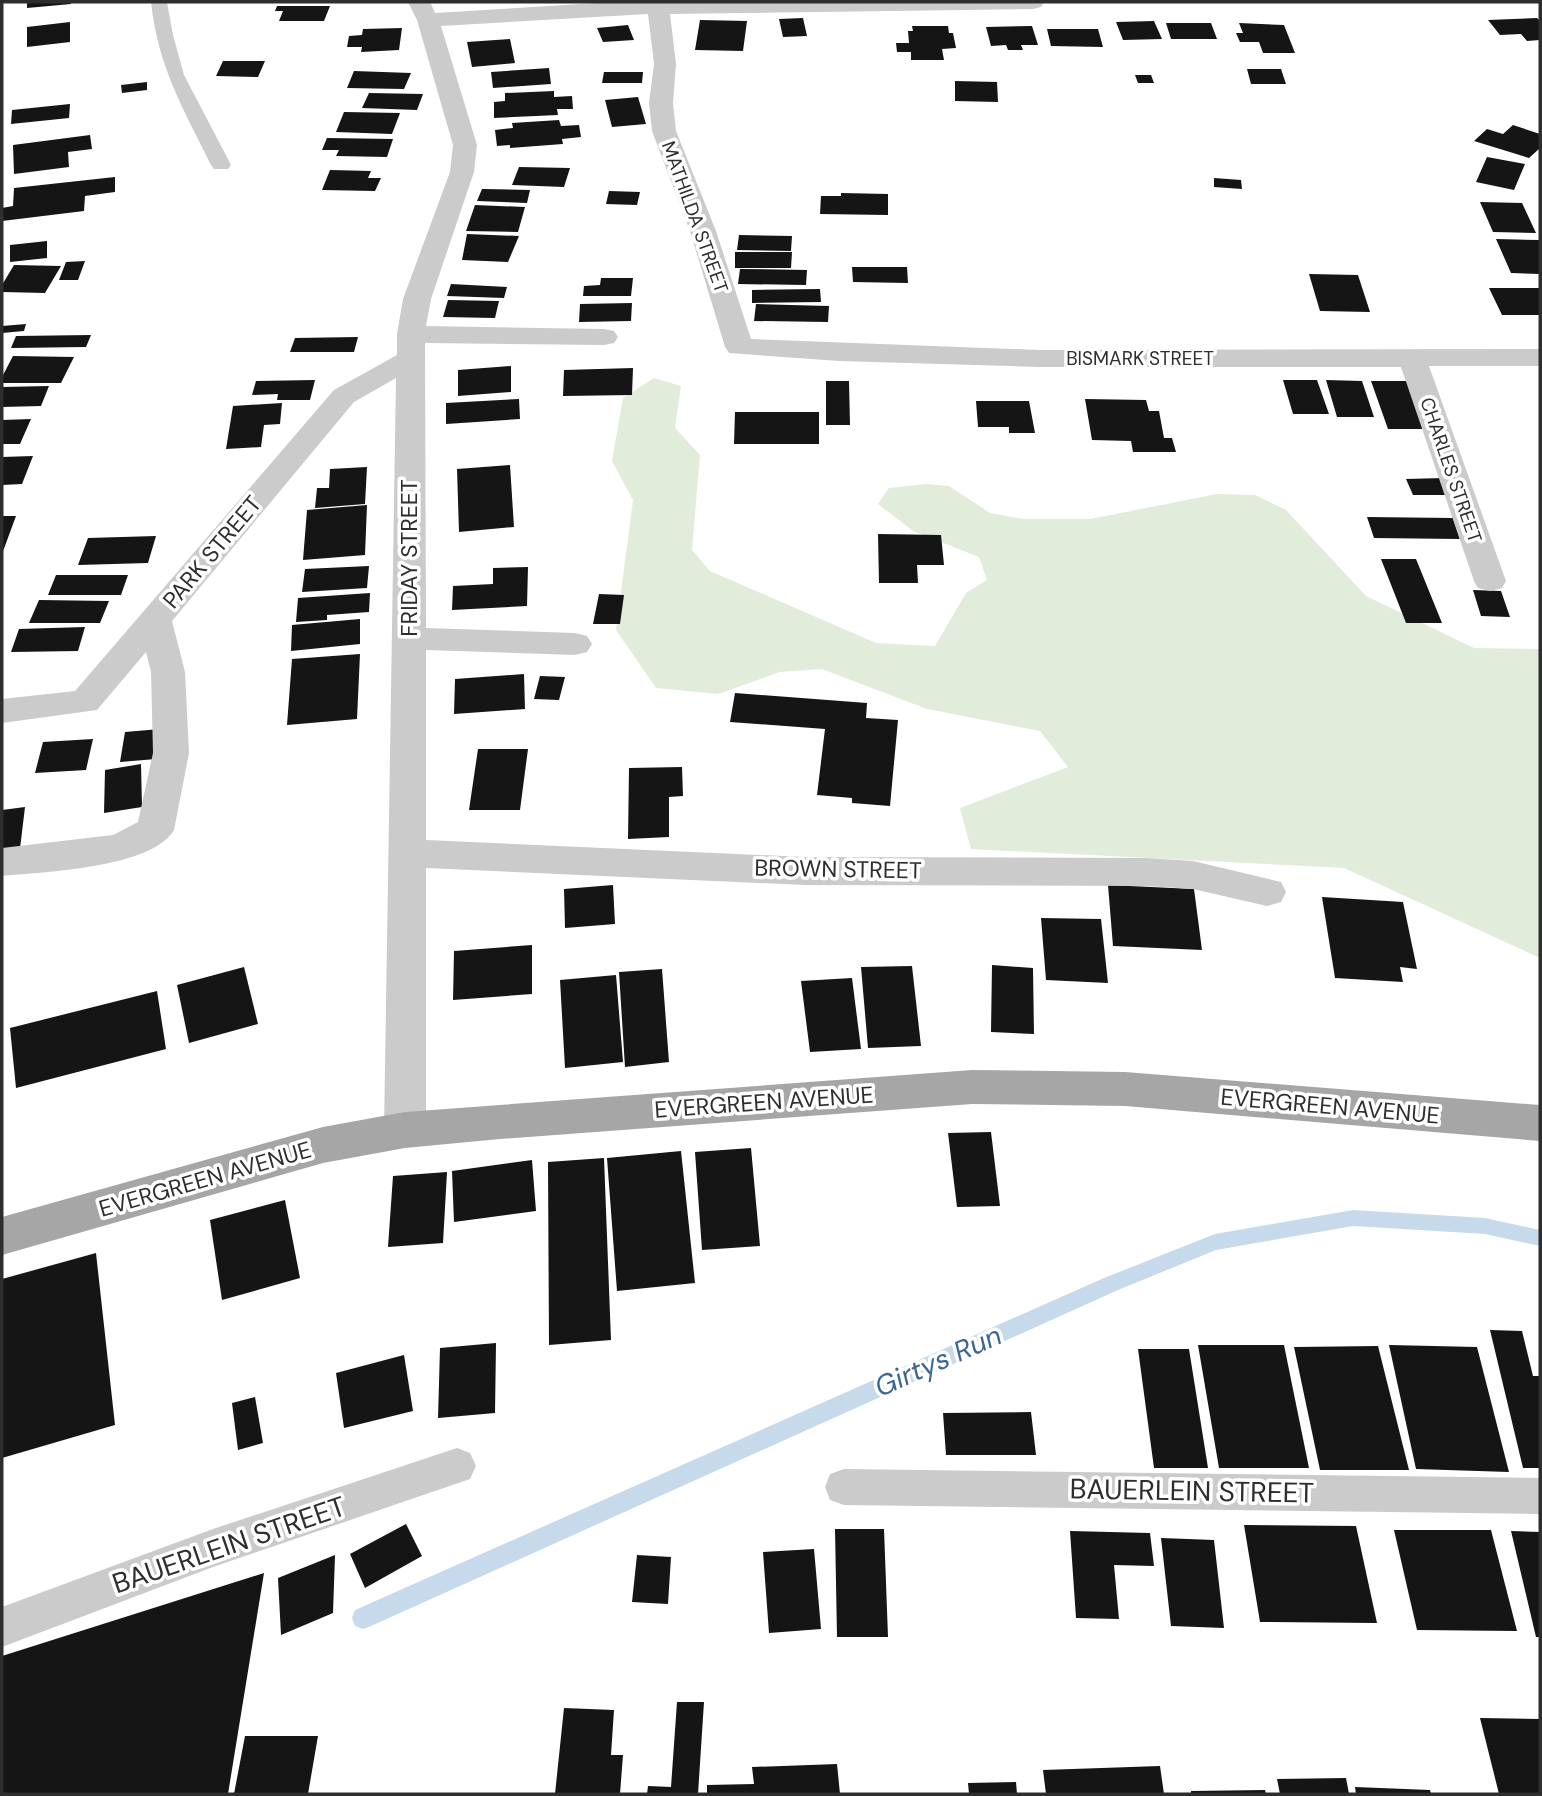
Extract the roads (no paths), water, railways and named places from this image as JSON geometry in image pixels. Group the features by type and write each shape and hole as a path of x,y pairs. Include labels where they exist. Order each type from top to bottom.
{"main road":[{"name":"EVERGREEN AVENUE","path":"2,1236 323,1145 405,1130 972,1087 1125,1089 1540,1124"}],"street":[{"path":"423,11 658,5 1033,2"},
{"name":"MATHILDA STREET","path":"658,5 665,64 661,103 664,131 703,232 739,347"},
{"name":"FRIDAY STREET","path":"405,1130 411,346 417,299 462,172 466,145 423,11"},
{"path":"411,346 604,337"},
{"name":"PARK STREET","path":"2,711 85,702 344,396 411,346"},
{"name":"BISMARK STREET","path":"739,347 835,354 1004,359 1540,357"},
{"name":"CHARLES STREET","path":"1412,358 1490,582"},
{"path":"2,862 120,848 155,830 171,753 168,673 155,619"},
{"path":"409,638 575,644"},
{"name":"BROWN STREET","path":"407,854 805,870 1146,872 1193,875 1267,892"}],"lane":[{"path":"159,2 164,35 175,75 221,165"},
{"name":"BAUERLEIN STREET","path":"2,1626 214,1548 457,1466"},
{"name":"BAUERLEIN STREET","path":"844,1487 1540,1496"}],"waterway":[{"name":"Girtys Run","path":"363,1618 1111,1284 1215,1242 1353,1218 1485,1226 1540,1238"}]}
